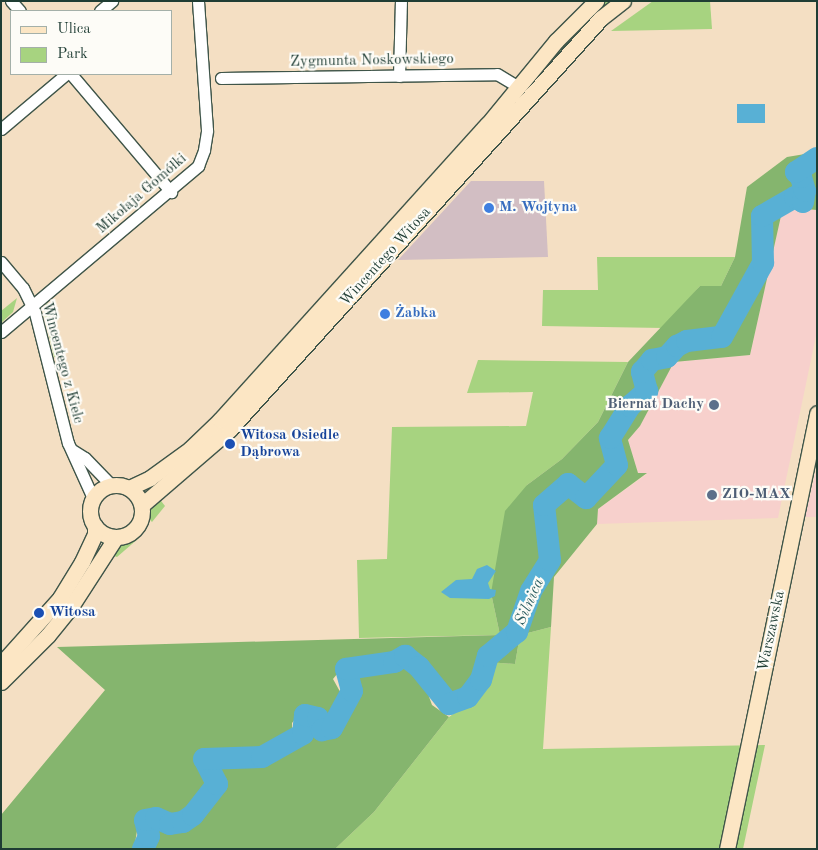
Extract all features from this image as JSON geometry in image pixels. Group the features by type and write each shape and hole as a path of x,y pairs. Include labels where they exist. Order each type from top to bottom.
{"main road":[{"name":"Wincentego Witosa","path":"129,488 190,449 220,420 519,87 556,41 596,1"},
{"name":"Wincentego Witosa","path":"142,505 229,430 601,18 623,1"},
{"name":"Warszawska","path":"727,849 817,414"},
{"path":"1,664 60,598 86,554 95,526 90,507 93,498 111,485 129,488 142,505 138,526 128,534 116,537 104,534 95,526"},
{"path":"1,682 54,627 116,537"}],"street":[{"path":"101,10 112,1"},
{"name":"Mikołaja Gomółki","path":"1,332 171,192 195,170 206,142 198,1"},
{"path":"399,76 401,1"},
{"name":"Zygmunta Noskowskiego","path":"221,78 497,74 519,87"},
{"path":"1,129 65,75"},
{"path":"72,75 171,192"},
{"name":"Wincentego z Kielc","path":"1,262 23,288 32,306 72,450 93,498"},
{"path":"72,450 85,458 111,485"}],"shaded area":[{"path":"471,181 544,181 548,257 398,260"},
{"path":"783,207 817,210 817,331 778,518 597,524 598,509 647,474 638,473 628,440 640,426 674,362 750,355"},
{"path":"817,467 817,517 805,517"}],"green space":[{"path":"604,1 611,1 547,73 541,68"},
{"path":"653,1 710,1 712,29 611,31"},
{"path":"817,152 817,210 783,207 750,355 674,362 640,426 628,440 638,473 647,473 598,509 597,524 554,577 551,627 520,635 510,635 490,645 477,658 477,679 449,702 443,699 430,672 406,654 363,660 342,668 333,679 343,697 327,723 315,711 302,711 292,723 292,734 285,745 262,752 226,751 200,756 199,766 208,787 182,819 150,816 139,819 134,849 1,849 1,815 105,690 57,647 500,635 491,593 505,511 527,485 562,459 598,422 628,362 700,286 721,286 735,257 747,187 787,157"},
{"path":"597,257 735,257 721,286 700,286 663,328 542,326 543,290 598,290"},
{"path":"17,298 13,312 1,323 1,311"},
{"path":"47,302 59,356 54,357 44,313"},
{"path":"478,360 628,362 598,422 562,459 527,485 491,593 500,635 359,638 357,560 387,559 392,427 526,426 533,392 467,393"},
{"path":"158,497 165,506 152,522 148,518 151,506"},
{"path":"136,536 139,538 117,557 108,554"},
{"path":"551,627 543,749 765,745 743,849 335,849 374,812 449,717 478,696 487,679 488,662 515,664 520,635"},
{"path":"520,635 515,664 488,662"},
{"path":"404,663 423,680 432,705 449,717 374,812 335,849 145,849 145,834 150,826 159,823 170,829 190,825 219,786 208,761 264,760 292,752 306,737 303,726 308,718 318,733 333,731 355,692 345,681 351,670"}],"water":[{"path":"737,104 765,104 765,123 737,123"},
{"path":"487,565 496,571 488,583 490,589 496,590 495,596 489,599 450,598 441,592 456,580 472,579 477,569"}],"waterway":[{"name":"Silnica","path":"143,849 149,836 145,820 156,818 170,824 183,822 193,815 217,784 204,759 262,757 303,734 305,715 318,718 322,730 332,728 352,691 346,669 394,662 405,656 419,667 449,704 468,697 481,680 488,656 517,632 531,591 550,560 544,505 568,484 586,498 617,465 610,438 630,406 647,391 642,372 652,360 667,357 677,346 687,341 722,337 763,263 762,216 795,197 803,202 805,191 801,177 796,172 817,158"}],"place":[{"name":"M. Wojtyna","path":"489,208"},
{"name":"Żabka","path":"385,314"},
{"name":"Biernat Dachy","path":"714,405"},
{"name":"Witosa Osiedle Dąbrowa","path":"230,444"},
{"name":"ZIO-MAX","path":"712,495"},
{"name":"Witosa","path":"39,613"}]}
